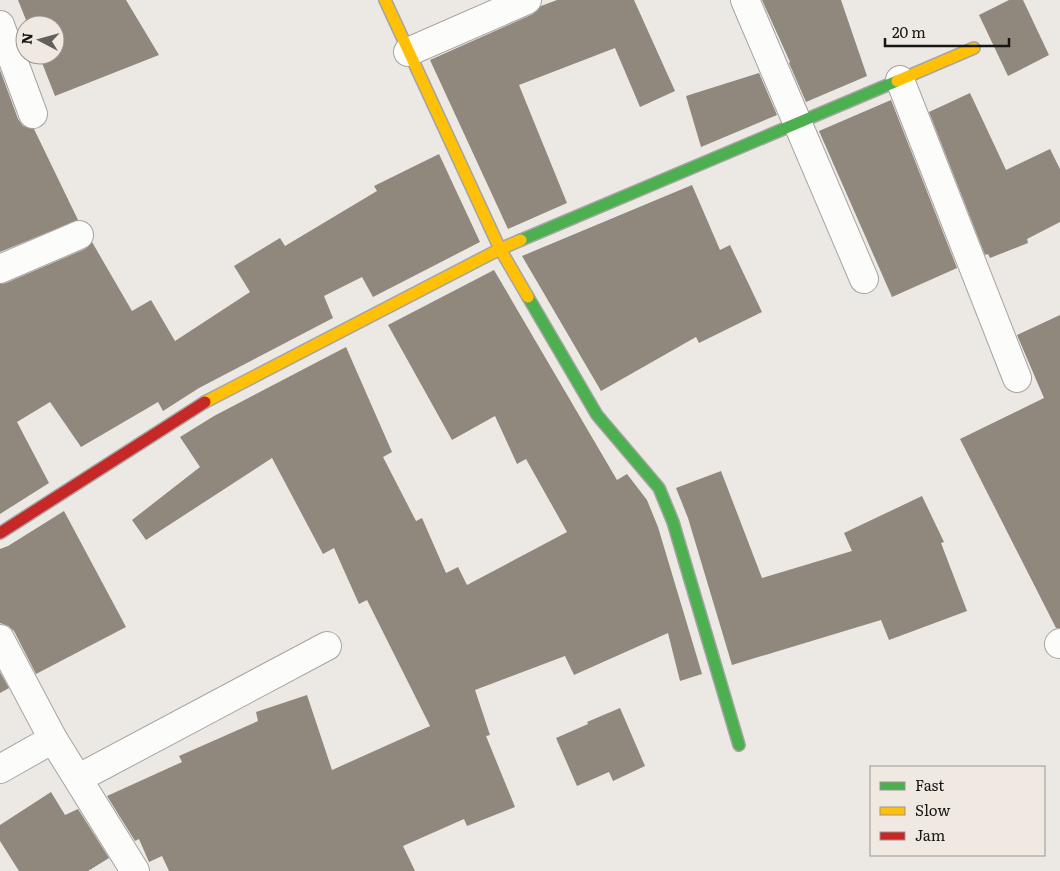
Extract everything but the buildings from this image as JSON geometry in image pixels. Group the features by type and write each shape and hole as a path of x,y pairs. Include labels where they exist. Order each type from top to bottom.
{"street":[{"path":"385,0 500,249 597,415 659,488 673,522 739,745"},
{"path":"408,52 527,0"},
{"path":"746,0 864,279"},
{"path":"0,25 33,114"},
{"path":"0,533 206,402 500,249 974,48"},
{"path":"900,80 1017,378"},
{"path":"0,269 79,235"},
{"path":"0,639 53,739 79,778 135,871"},
{"path":"79,778 328,646"},
{"path":"0,769 53,739"}],"traffic: fast":[{"path":"521,240 897,81"},
{"path":"528,297 597,415 659,488 673,522 739,745"}],"traffic: slow":[{"path":"385,0 500,249 528,297"},
{"path":"897,81 974,48"},
{"path":"205,402 500,249 521,240"}],"traffic: jam":[{"path":"0,533 205,402"}]}
